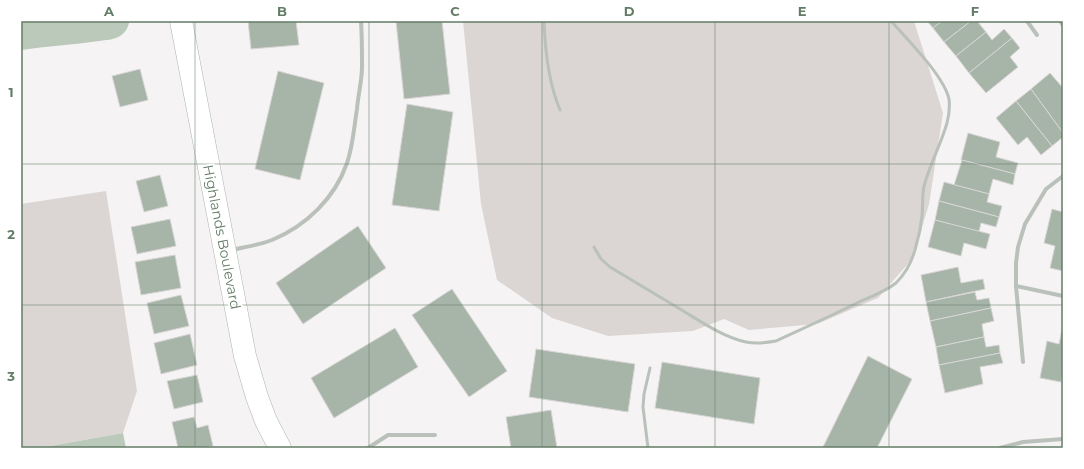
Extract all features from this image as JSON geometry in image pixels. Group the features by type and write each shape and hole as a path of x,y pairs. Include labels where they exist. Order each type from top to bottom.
{"street":[{"name":"Highlands Boulevard","path":"181,21 245,356 266,421 280,448"},
{"path":"224,251 253,246 273,239 292,229 314,213 327,200 338,184 347,164 352,142 362,68 361,21"},
{"path":"1027,21 1038,35"},
{"path":"1060,21 1063,25"},
{"path":"1023,362 1016,286 1018,247 1025,224 1046,189 1063,176"},
{"path":"1016,286 1063,296"},
{"path":"368,448 388,435 435,435"},
{"path":"1000,448 1023,442 1063,439"}],"lane":[{"path":"544,21 555,98 560,110"},
{"path":"594,247 602,259 610,267 698,320 729,336 745,342 764,343 776,341 844,310 896,283 910,264 916,246 922,218 924,188 944,132 950,105 949,98 944,87 935,73 891,21"},
{"path":"648,448 643,407 644,394 650,368"}],"shaded area":[{"path":"21,21 129,21 129,23 124,33 112,39 21,50"},
{"path":"463,21 914,21 943,113 929,204 913,258 878,298 817,324 749,330 724,319 693,331 608,336 552,318 497,280 481,204"},
{"path":"106,191 137,391 123,433 39,448 21,448 21,204"},
{"path":"123,433 126,448 39,448"}],"building":[{"path":"248,21 296,21 299,45 251,49"},
{"path":"396,21 442,21 450,94 404,99"},
{"path":"927,21 942,21 933,28"},
{"path":"942,21 971,21 944,42 933,28"},
{"path":"971,21 977,21 986,32 956,56 944,42"},
{"path":"1004,29 1012,38 969,73 956,56 986,32 992,40"},
{"path":"1012,38 1020,48 1010,57 1018,67 986,93 969,73"},
{"path":"140,69 148,100 120,107 112,76"},
{"path":"278,71 324,83 300,180 255,169"},
{"path":"1050,73 1063,88 1063,133 1031,89"},
{"path":"1031,89 1063,133 1063,137 1052,146 1016,101"},
{"path":"1016,101 1052,146 1041,155 1027,137 1018,145 996,118"},
{"path":"407,104 453,112 439,211 392,205"},
{"path":"968,133 1000,142 996,157 1018,163 1015,174 961,160"},
{"path":"962,160 1015,174 1013,185 993,179 989,194 954,185"},
{"path":"160,175 168,206 144,212 136,181"},
{"path":"944,182 989,194 987,202 1002,206 999,217 939,201"},
{"path":"939,201 999,217 996,227 981,223 979,232 935,220"},
{"path":"1052,209 1063,212 1063,271 1050,268 1055,246 1044,243"},
{"path":"170,219 176,246 137,254 131,227"},
{"path":"935,220 990,234 986,249 964,243 961,256 928,247"},
{"path":"358,226 386,268 303,324 276,283"},
{"path":"175,255 181,288 141,295 135,262"},
{"path":"958,267 961,283 983,279 985,289 926,302 921,275"},
{"path":"452,289 507,371 469,397 412,315"},
{"path":"975,292 977,300 989,298 991,308 930,321 926,302"},
{"path":"181,295 189,326 154,334 147,303"},
{"path":"991,308 994,321 982,324 984,337 936,347 930,321"},
{"path":"1063,324 1063,371 1061,382 1040,378 1047,341 1059,344"},
{"path":"395,328 418,367 334,418 311,378"},
{"path":"190,334 197,365 161,374 154,343"},
{"path":"984,337 986,347 999,345 1000,353 939,365 936,347"},
{"path":"536,349 635,364 628,412 529,397"},
{"path":"1000,353 1003,363 980,367 983,384 945,393 939,365"},
{"path":"868,356 912,379 877,448 823,447"},
{"path":"662,362 760,378 754,424 655,408"},
{"path":"197,375 203,402 174,409 167,381"},
{"path":"551,410 557,448 511,448 506,417"},
{"path":"194,417 197,428 208,425 213,446 204,448 178,448 172,422"}]}
